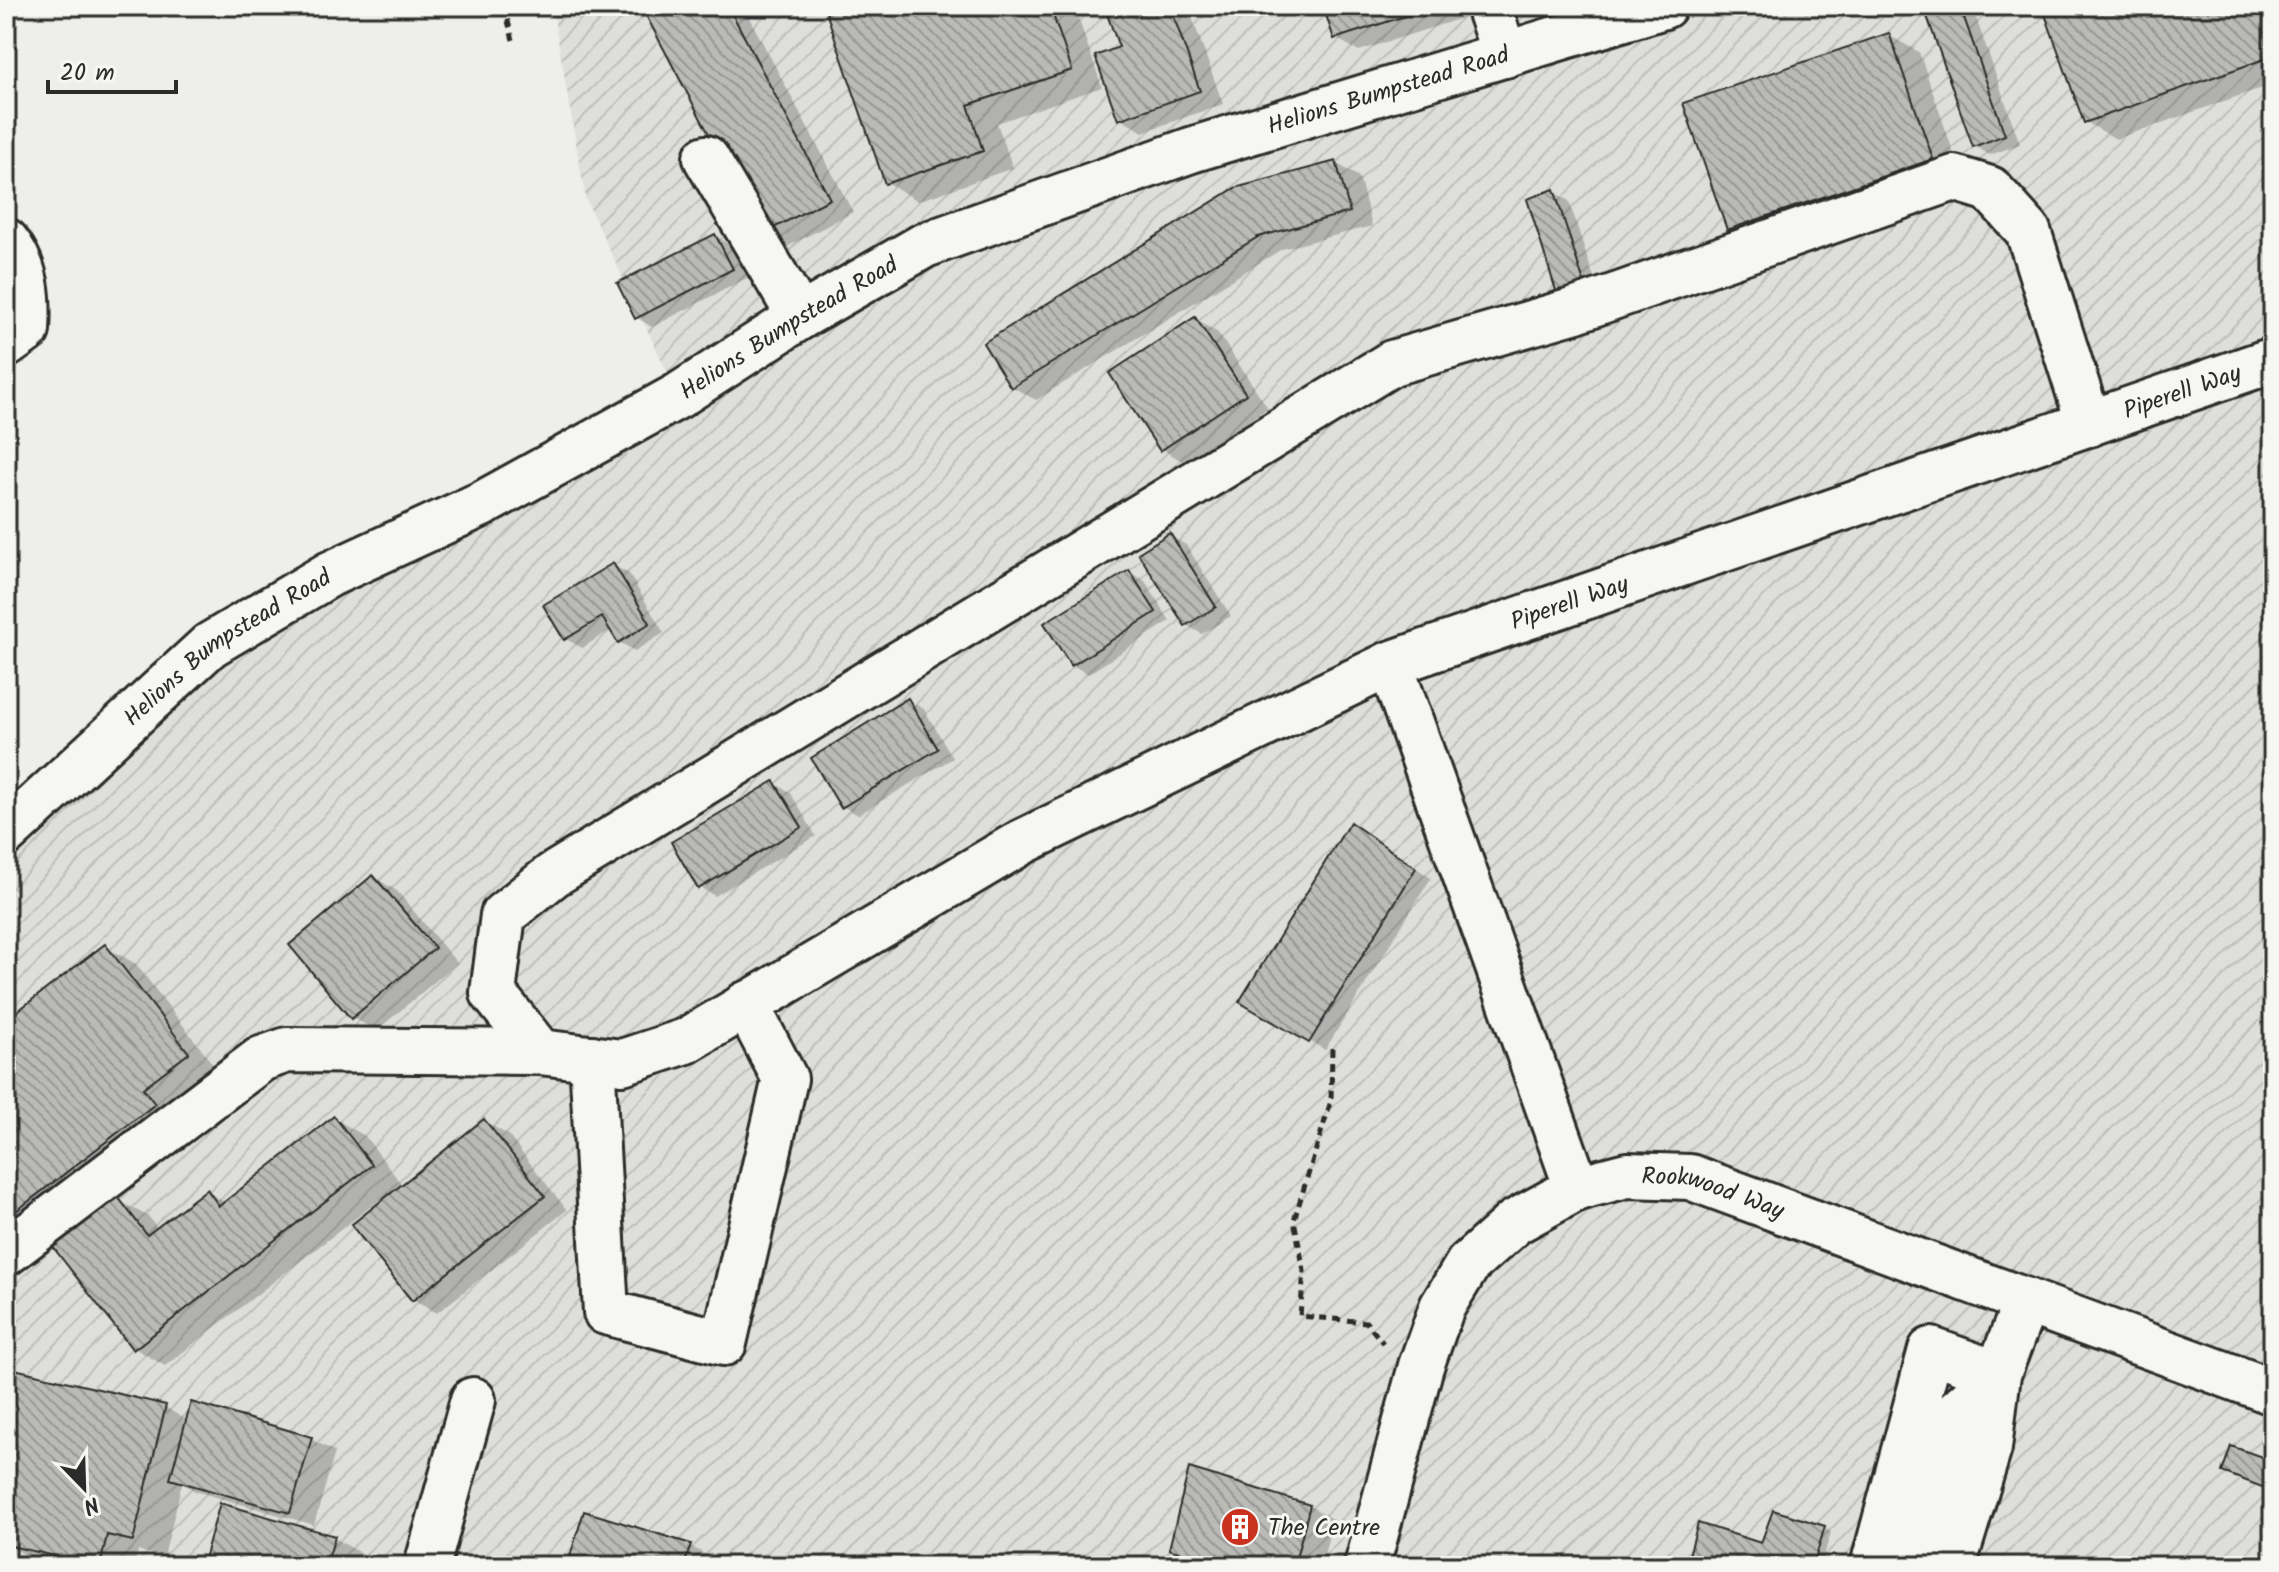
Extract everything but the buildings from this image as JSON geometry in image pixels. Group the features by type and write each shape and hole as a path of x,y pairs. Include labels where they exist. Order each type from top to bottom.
{"street":[{"path":"1488,6 1505,55"},
{"name":"Helions Bumpstead Road","path":"6,833 210,645 330,574 482,504 678,396 800,317 925,245 1191,150 1664,6"},
{"path":"706,158 800,317"},
{"path":"540,1052 493,993 503,915 553,875 1392,363 1576,310 1954,178 1990,189 2028,231 2089,424"},
{"path":"6,345 27,330 29,299 10,255"},
{"name":"Piperell Way","path":"6,1253 261,1059 287,1050 540,1052 622,1062 686,1041 1022,842 1390,664 2273,360"},
{"path":"1390,664 1577,1188"},
{"path":"592,1058 606,1312 724,1343 785,1079 746,1004"},
{"name":"Rookwood Way","path":"1367,1566 1421,1366 1442,1307 1468,1264 1515,1222 1577,1188 1627,1175 1690,1177 2273,1392"},
{"path":"1953,1566 1989,1448 1998,1374 2026,1301"},
{"path":"1873,1566 1931,1350 1998,1374"},
{"path":"1911,1566 1953,1415 1998,1374"},
{"path":"427,1566 473,1400"}],"path":[{"path":"504,6 513,40"},
{"path":"1332,1048 1331,1101 1294,1220 1304,1271 1300,1316 1366,1322 1388,1350"}],"shaded area":[{"path":"552,6 2273,6 2273,1566 6,1566 6,833 210,645 678,395 586,200"}],"place":[{"name":"The Centre","path":"1240,1527"}]}
